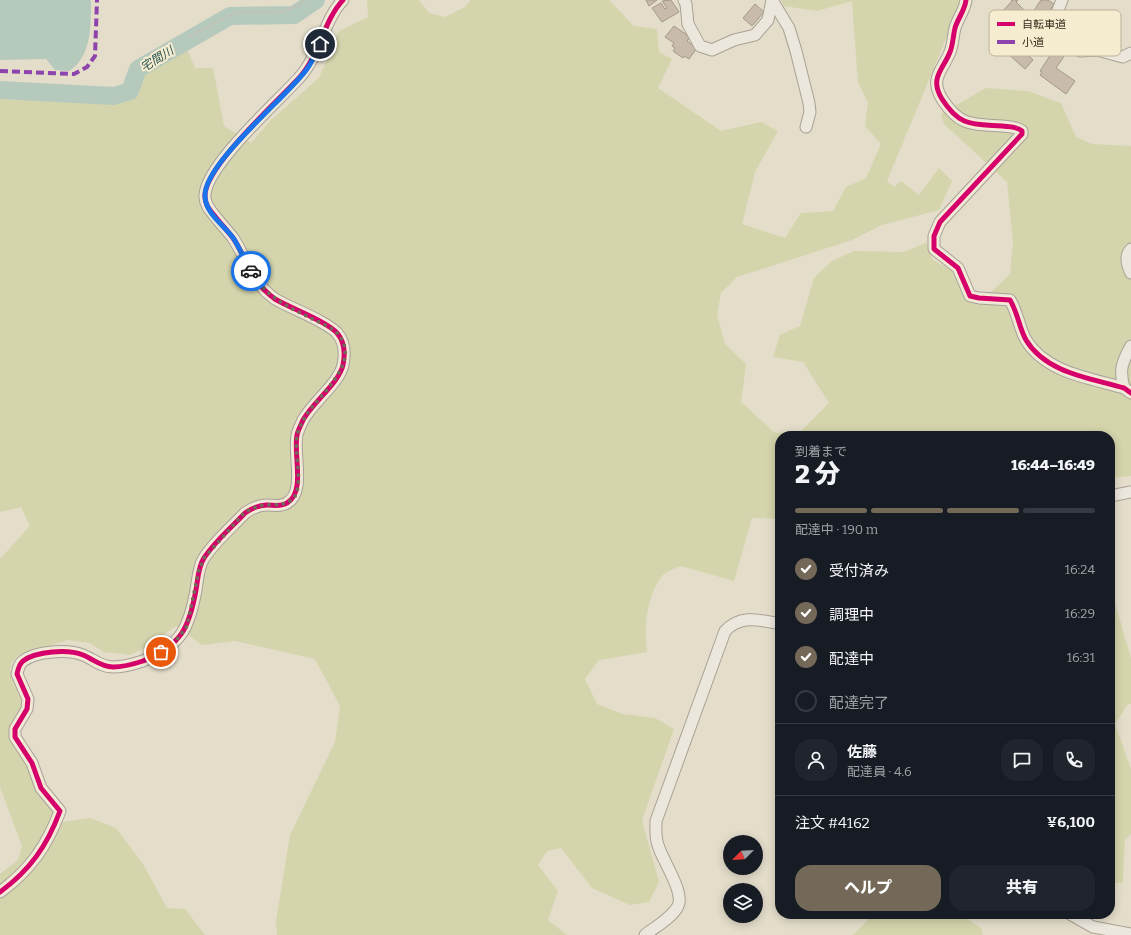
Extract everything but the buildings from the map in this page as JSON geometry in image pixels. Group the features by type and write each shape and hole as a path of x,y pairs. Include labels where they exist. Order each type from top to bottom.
{"street":[{"path":"0,892 21,876 33,862 60,811 41,788 32,763 15,737 15,729 27,709 28,699 17,674 19,666 24,661 32,657 53,652 67,651 82,654 101,665 113,667 142,661 161,652 176,641 187,626 199,570 204,558 245,512 254,507 266,505 278,506 287,503 295,496 298,487 297,436 307,413 335,380 342,368 344,346 338,334 330,327 288,306 264,289 256,280 233,238 208,208 205,198 206,188 210,178 236,144 307,69 332,16 343,0"},
{"path":"684,0 686,4 688,24 700,46 712,50 734,40 755,35 768,20 772,0"},
{"path":"772,0 788,28 796,51 809,103 810,112 806,127"},
{"path":"1058,10 1062,0"},
{"path":"967,2 956,28 950,52 939,70 936,79 940,96 949,110 958,119 971,124 1014,127 1022,131 1022,134 940,222 934,236 934,249 958,268 970,296 1010,300 1015,308 1022,332 1027,341 1034,350 1047,361 1062,370 1127,390"},
{"path":"1119,56 1123,57 1131,54"},
{"path":"1131,249 1128,252 1126,264 1131,273"},
{"path":"1127,390 1120,374 1124,358 1131,346"},
{"path":"1115,495 1131,492"},
{"path":"645,935 671,915 678,906 679,896 675,882 657,844 656,820 725,631 731,624 750,618 775,623"},
{"path":"1079,919 1093,927 1131,934"}],"path":[{"path":"190,36 235,13 243,11 279,13 290,10 306,0"}],"green space":[{"path":"367,0 419,0 429,13 445,17 465,7 471,0 609,0 634,26 657,29 659,52 672,59 658,88 721,131 761,122 778,131 755,172 742,224 785,238 801,213 833,211 846,187 866,178 881,144 865,126 868,103 858,82 852,1 817,11 784,6 781,0 962,0 887,181 894,187 901,181 919,195 939,168 952,181 939,210 882,225 852,240 737,277 721,293 717,315 725,344 746,364 741,402 775,433 775,519 752,518 734,581 681,566 662,576 652,593 647,612 647,652 599,660 585,679 597,704 622,714 655,718 674,729 642,820 659,882 649,902 630,905 592,888 561,848 547,851 538,865 558,891 548,920 567,935 277,935 276,921 290,835 335,742 340,706 315,659 235,641 202,645 176,626 150,645 130,655 104,652 90,643 68,640 19,655 12,662 10,669 14,684 21,694 22,705 10,725 9,738 27,762 43,798 63,822 90,818 116,828 143,864 167,908 185,909 205,935 0,935 0,874 18,860 22,846 0,787 0,559 30,526 21,507 0,512 0,99 118,103 133,96 143,71 186,47 195,68 213,68 224,126 251,143 271,120 319,78 339,31 368,17"},
{"path":"986,88 1028,91 1061,103 1076,137 1092,144 1131,146 1131,476 1115,478 1115,431 801,431 829,403 803,362 773,357 780,335 800,326 814,278 832,261 854,251 904,252 926,243 933,260 953,271 966,300 991,292 1010,274 1013,243 1007,182 944,124 941,114"},
{"path":"1115,603 1131,658 1131,704 1128,704 1115,724"},
{"path":"1115,724 1131,769 1131,834 1125,840 1123,882 1115,883"},
{"path":"967,919 981,928 983,935 853,935 868,920"}],"shaded area":[{"path":"0,0 91,0 89,39 86,49 77,65 69,71 55,70 46,59 0,60"}],"waterway":[{"name":"宅間川","path":"0,90 114,96 130,91 138,69 230,16 294,15 316,0"}],"marked path":[{"path":"0,71 74,74 87,67 95,56 97,0"}],"cycle path":[{"path":"0,892 11,884 29,866 43,846 60,811 41,788 32,763 15,737 15,729 27,709 28,699 17,674 18,668 23,661 44,653 69,652 83,655 105,666 113,667 143,661 166,649 175,642 186,625 193,604 200,565 213,546 248,511 261,506 285,504 293,498 296,490 298,472 296,443 297,433 307,413 331,386 341,372 344,357 342,340 337,333 325,324 282,303 262,288 253,275 233,238 209,209 205,197 208,185 216,169 228,153 243,135 305,70 312,60 336,8 343,0"},
{"path":"966,0 955,28 950,52 938,74 938,92 949,108 961,119 975,124 1015,127 1020,129 1022,134 940,222 934,236 934,249 958,268 970,296 1010,300 1026,340 1045,360 1070,373 1124,388 1131,393"}],"way so far":[{"path":"161,652 176,641 187,626 192,609 199,570 204,558 245,512 254,507 266,505 278,506 287,503 295,496 298,487 296,448 300,425 307,413 319,397 335,380 342,368 344,346 338,334 330,327 274,298 256,280 251,271"}],"route":[{"path":"251,271 233,238 208,208 205,198 206,188 210,178 236,144 307,69 320,44"}]}
